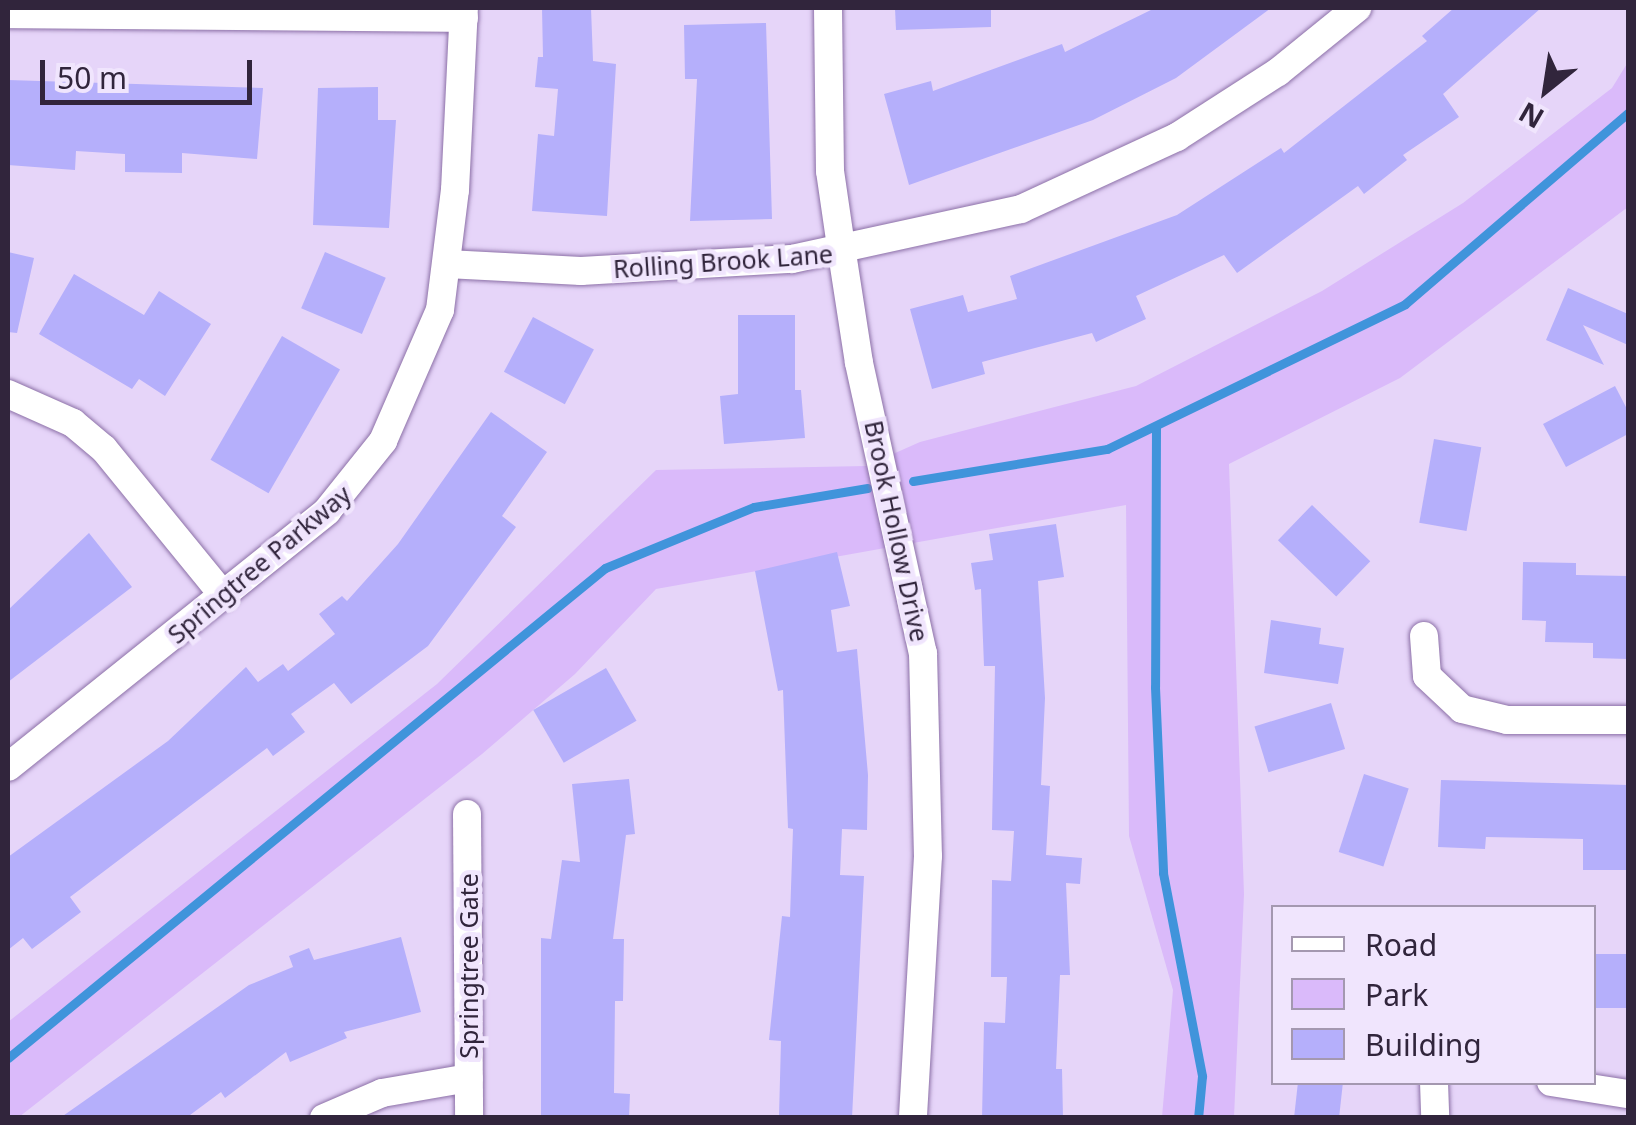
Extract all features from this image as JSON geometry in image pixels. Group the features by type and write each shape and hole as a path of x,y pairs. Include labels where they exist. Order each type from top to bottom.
{"street":[{"name":"Brook Hollow Drive","path":"828,8 830,171 858,363 923,653 928,856 913,1118"},
{"name":"Rolling Brook Lane","path":"447,264 581,271 842,253 1021,209 1106,173 1278,72 1357,8"},
{"path":"8,14 464,13"},
{"name":"Springtree Parkway","path":"8,767 224,596 358,479 409,393 440,310 447,264 464,13"},
{"path":"8,394 74,423 104,449 224,596"},
{"path":"1424,636 1427,676 1462,709 1507,720 1628,720"},
{"name":"Springtree Gate","path":"468,814 469,1118"},
{"path":"324,1118 382,1093 469,1078"},
{"path":"1434,1085 1434,1118"},
{"path":"1570,1085 1628,1094"}],"green space":[{"path":"1628,62 1628,207 1400,378 1229,464 1244,894 1234,1117 1162,1117 1173,990 1129,836 1126,505 656,589 575,674 482,754 19,1117 8,1118 8,1022 437,684 656,470 866,466 920,442 1136,386 1322,291 1463,203 1612,88"}],"building":[{"path":"542,8 591,8 593,61 616,64 607,216 532,211 538,134 554,136 558,89 535,87 538,57 543,57"},
{"path":"895,8 991,8 991,27 896,30"},
{"path":"1155,8 1271,8 1176,78 1093,120 909,185 884,94 931,81 933,91 1062,44 1065,52"},
{"path":"1454,8 1541,8 1443,94 1459,117 1403,155 1407,160 1364,194 1358,186 1237,273 1224,255 1136,296 1146,319 1096,342 1092,333 982,362 985,374 932,389 910,309 963,295 968,312 1017,299 1010,276 1177,215 1281,148 1284,153 1427,41 1422,36"},
{"path":"766,23 772,219 690,221 697,79 685,79 684,25"},
{"path":"8,80 263,88 257,159 182,153 182,173 125,172 125,154 76,151 75,170 8,165"},
{"path":"378,87 378,120 396,120 389,228 313,225 318,88"},
{"path":"8,252 34,258 17,333 8,332"},
{"path":"325,252 386,278 362,334 301,308"},
{"path":"74,274 144,315 159,291 211,324 165,396 139,379 132,389 39,334"},
{"path":"1568,288 1628,314 1628,345 1583,325 1604,365 1546,340"},
{"path":"738,315 795,315 795,390 801,390 805,438 724,444 720,396 738,394"},
{"path":"533,317 594,349 565,404 504,372"},
{"path":"282,336 340,370 269,493 210,460"},
{"path":"1615,386 1628,411 1628,434 1566,467 1543,424"},
{"path":"491,412 547,452 502,516 516,527 428,646 351,704 334,683 291,714 305,732 273,756 267,748 70,897 81,912 32,949 23,938 8,950 8,857 168,741 246,667 258,682 283,664 288,671 335,634 319,614 342,596 347,601 398,544"},
{"path":"1434,439 1481,447 1467,531 1419,523"},
{"path":"1312,505 1370,561 1336,597 1278,540"},
{"path":"1056,524 1064,577 1038,581 1045,698 1041,785 1050,786 1046,855 1082,858 1080,884 1066,883 1070,975 1060,975 1056,1069 1062,1069 1063,1118 982,1118 984,1022 1005,1023 1007,977 991,977 992,880 1011,881 1014,831 992,830 995,666 984,666 981,589 975,590 971,563 993,560 989,534"},
{"path":"89,533 132,587 8,682 8,610"},
{"path":"837,552 850,606 831,610 837,652 857,649 868,775 867,830 842,829 840,875 864,876 852,1118 779,1116 781,1041 769,1040 782,916 790,917 793,829 788,828 783,690 778,691 755,571"},
{"path":"1523,562 1576,563 1576,575 1628,576 1628,659 1593,658 1593,643 1545,642 1546,621 1522,620"},
{"path":"1271,620 1321,628 1319,644 1344,648 1338,684 1264,673"},
{"path":"606,668 636,721 564,763 533,710"},
{"path":"1331,703 1345,749 1269,772 1254,726"},
{"path":"1364,774 1409,789 1383,867 1339,852"},
{"path":"629,779 635,834 626,835 613,939 624,939 623,1001 615,1001 614,1093 630,1094 629,1118 541,1118 541,938 551,939 562,860 580,862 572,784"},
{"path":"1441,780 1628,785 1628,870 1583,870 1583,839 1486,837 1485,849 1438,847"},
{"path":"401,937 421,1012 344,1032 347,1038 290,1062 286,1052 225,1098 221,1092 186,1118 60,1118 249,985 293,967 289,956 309,948 314,960"},
{"path":"1596,954 1628,954 1628,1008 1596,1008"},
{"path":"1298,1085 1343,1085 1339,1118 1294,1118"}],"waterway":[{"path":"913,481 1107,449 1405,304 1628,113"},
{"path":"1156,426 1155,687 1163,873 1202,1076 1198,1118"},
{"path":"8,1058 605,568 754,507 867,488"}]}
